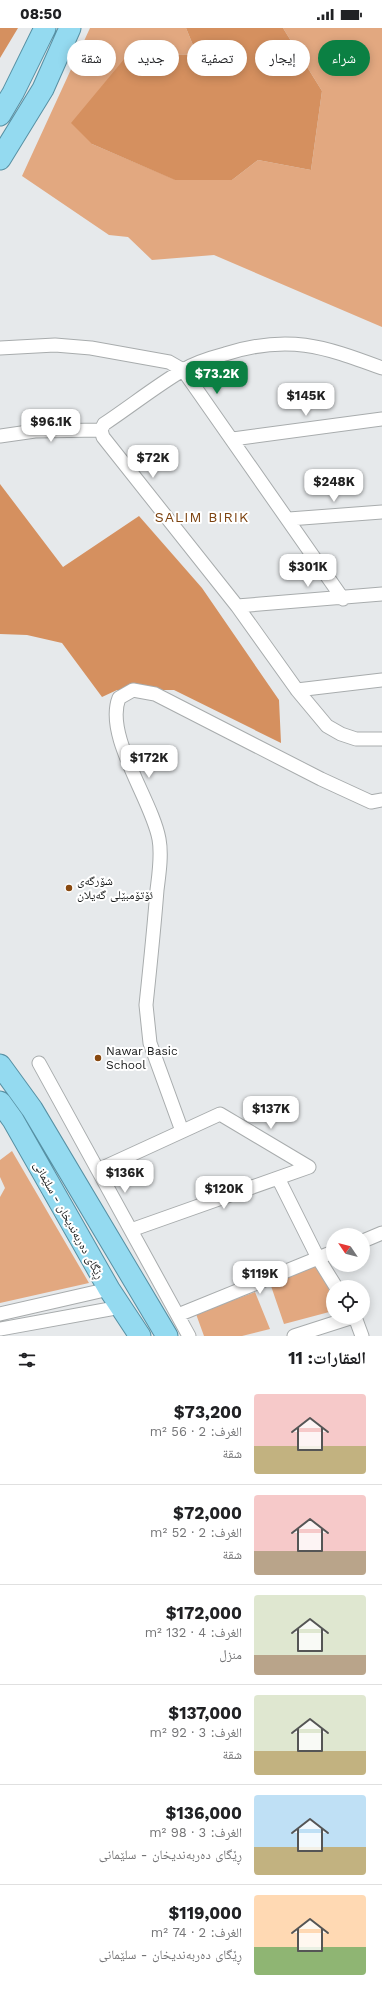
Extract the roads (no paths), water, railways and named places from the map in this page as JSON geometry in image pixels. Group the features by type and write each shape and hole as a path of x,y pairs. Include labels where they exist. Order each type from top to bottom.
{"highway":[{"path":"0,115 13,93 45,28"},
{"path":"0,159 43,89 70,28"},
{"name":"ڕێگای دەربەندیخان - سلێمانی","path":"0,1064 32,1109 167,1336"},
{"name":"ڕێگای دەربەندیخان - سلێمانی","path":"0,1102 14,1120 109,1289 140,1336"}],"street":[{"path":"382,368 308,344 274,343 240,349 198,362 183,370 104,424 101,430 103,437 237,606 297,690 328,726 356,739 382,739"},
{"path":"0,348 55,345 91,348 169,362 183,370 289,519 343,599"},
{"path":"233,439 382,419"},
{"path":"0,436 35,431 101,430"},
{"path":"289,519 382,512"},
{"path":"237,606 343,599 382,594"},
{"path":"297,690 382,680"},
{"path":"182,1131 150,1043 147,1024 146,1005 159,875 159,840 155,824 130,767 120,738 117,710 119,698 133,690 155,694 321,779 371,802 382,800"},
{"path":"39,1063 189,1336"},
{"path":"98,1170 220,1114 309,1167 131,1230"},
{"path":"278,1178 318,1258 332,1280"},
{"path":"370,1238 382,1233"},
{"path":"178,1315 326,1255"},
{"path":"0,1314 109,1289"},
{"path":"0,1329 121,1307"},
{"path":"294,1336 332,1324"},
{"path":"357,1324 362,1336"}],"place":[{"name":"شۆرگه‌ى ئۆتۆمبێلى گه‌یلان","path":"69,888"},
{"name":"Nawar Basic School","path":"98,1058"}],"district":[{"name":"SALIM BIRIK","path":"202,517"}]}
